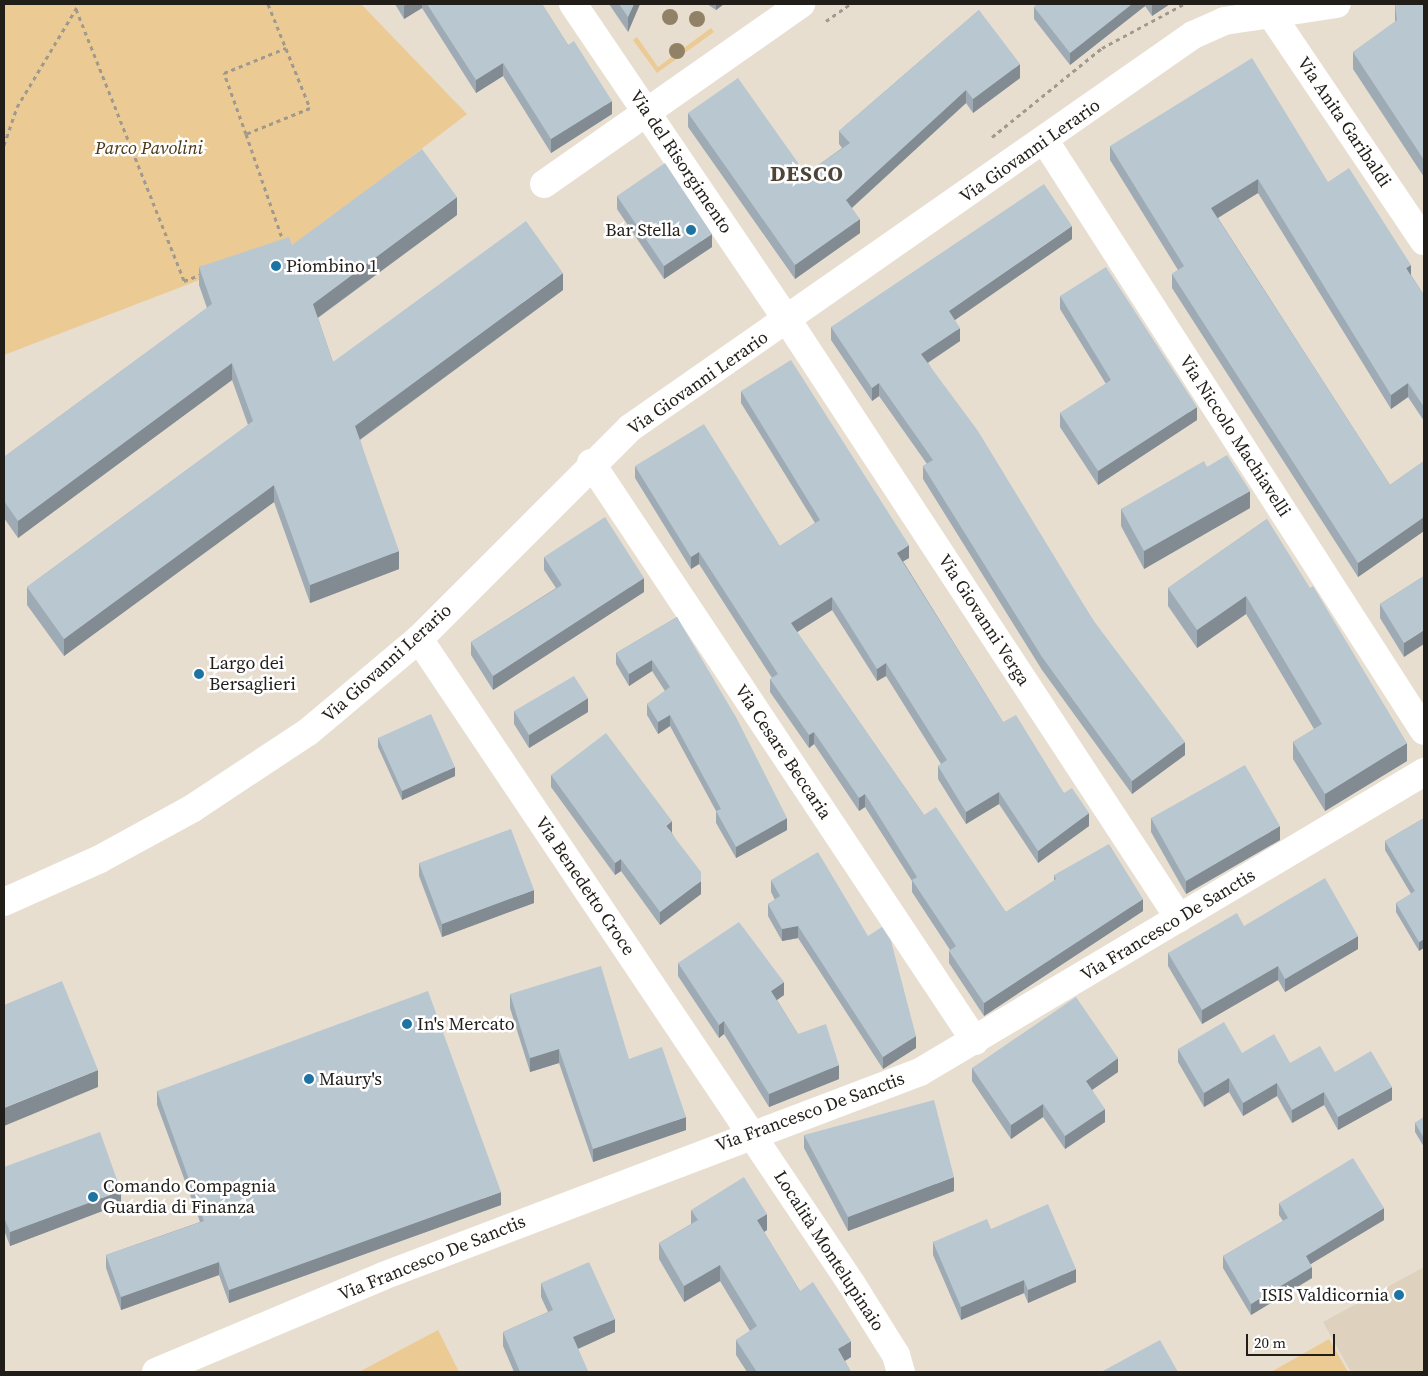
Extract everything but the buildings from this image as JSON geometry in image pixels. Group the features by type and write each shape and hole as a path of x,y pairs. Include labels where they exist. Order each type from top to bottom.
{"street":[{"name":"Via del Risorgimento","path":"573,4 788,321"},
{"path":"544,184 801,4"},
{"name":"Via Giovanni Lerario","path":"4,902 100,859 193,808 308,732 419,639 591,464 673,396 788,321 1193,35 1224,21 1267,9 1337,4"},
{"name":"Via Anita Garibaldi","path":"1267,9 1423,236"},
{"name":"Via Niccolo Machiavelli","path":"1045,141 1424,731"},
{"name":"Via Giovanni Verga","path":"788,321 1179,918"},
{"name":"Via Cesare Beccaria","path":"591,464 975,1041"},
{"name":"Via Benedetto Croce","path":"419,639 752,1132"},
{"name":"Via Francesco De Sanctis","path":"156,1372 383,1276 752,1132 920,1072 1424,772"},
{"name":"Località Montelupinaio","path":"752,1132 896,1355 901,1372"}],"path":[{"path":"4,145 17,107 79,4"},
{"path":"246,134 310,108 268,4"},
{"path":"990,139 1102,48 1184,4"},
{"path":"76,9 184,280 211,271"},
{"path":"275,247 284,244 224,73 286,48"}],"shaded area":[{"name":"ISIS Valdicornia","path":"1424,1267 1424,1372 1351,1372 1323,1322"}],"green space":[{"name":"Parco Pavolini","path":"4,4 361,4 467,114 301,241 4,355"},
{"path":"711,28 714,32 657,73 633,40 637,37 658,67"},
{"path":"438,1330 459,1372 359,1372"},
{"path":"1329,1339 1348,1372 1271,1372"}],"place":[{"name":"Bar Stella","path":"691,230"},
{"name":"Piombino 1","path":"276,266"},
{"name":"Largo dei Bersaglieri","path":"199,674"},
{"name":"In's Mercato","path":"407,1024"},
{"name":"Maury's","path":"309,1079"},
{"name":"Comando Compagnia Guardia di Finanza","path":"93,1197"},
{"name":"ISIS Valdicornia","path":"1399,1295"}],"district":[{"name":"DESCO","path":"807,174"}]}
